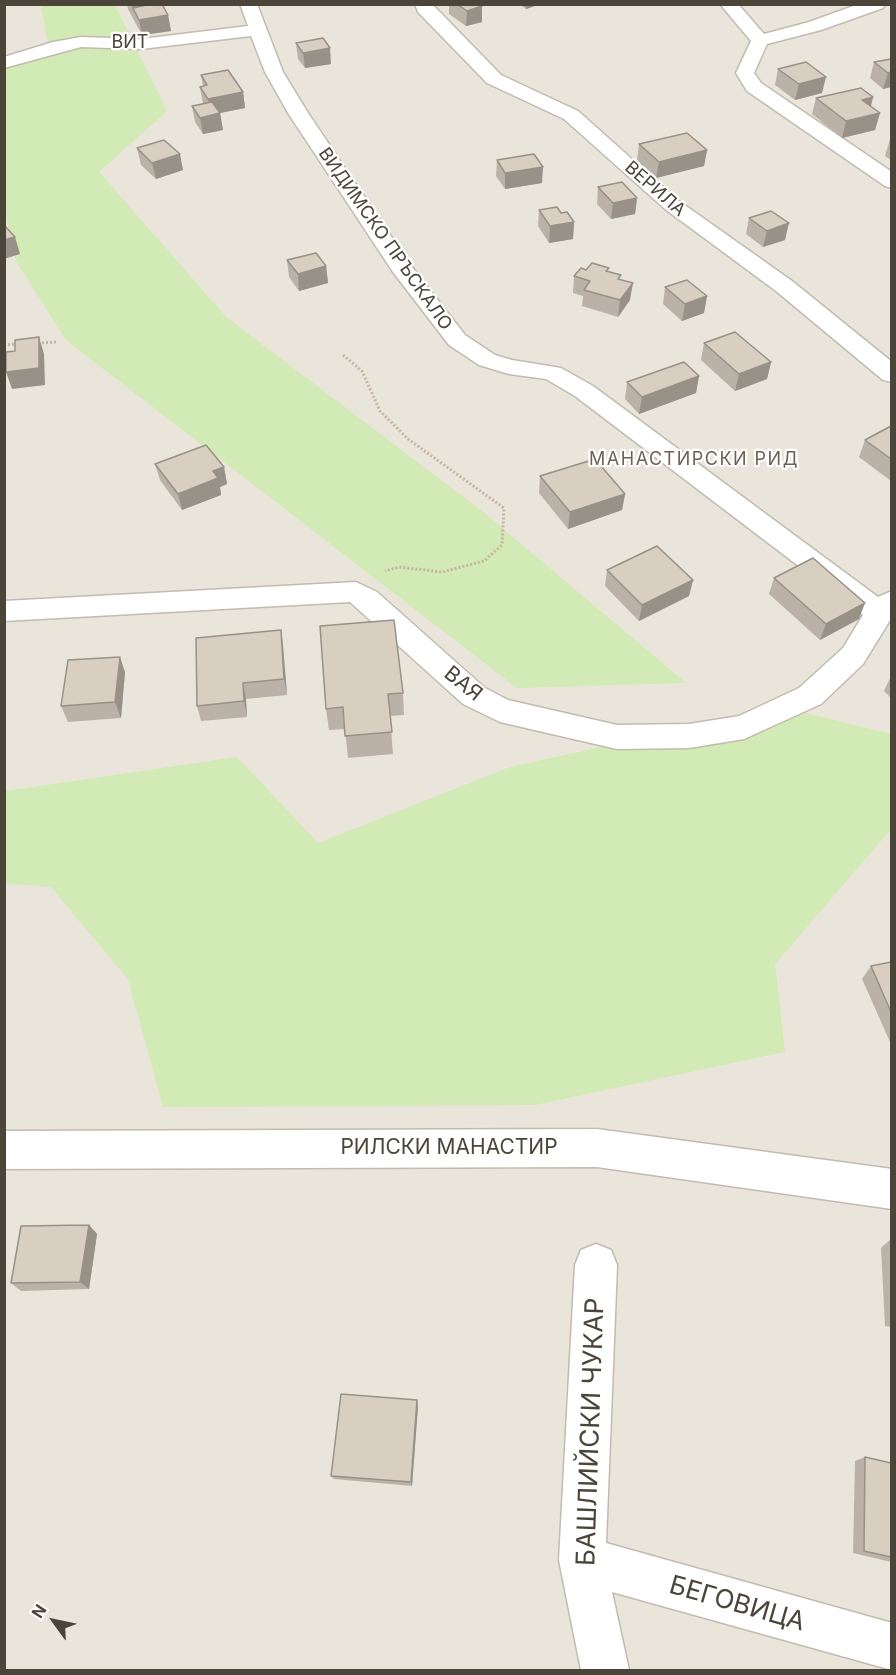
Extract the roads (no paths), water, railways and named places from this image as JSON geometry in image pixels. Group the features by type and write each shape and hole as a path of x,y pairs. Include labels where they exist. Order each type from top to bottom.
{"street":[{"name":"ВИДИМСКО ПРЪСКАЛО","path":"248,4 274,72 310,132 401,267 457,340 488,360 508,367 552,373 584,391 885,606"},
{"name":"ВЕРИЛА","path":"423,4 424,8 494,79 571,115 672,205 784,286 891,375"},
{"path":"728,4 760,40"},
{"path":"760,40 815,26 877,4"},
{"name":"ВИТ","path":"4,63 59,46 81,42 141,44 257,30"},
{"path":"760,40 745,73 754,87 891,182"},
{"name":"ВАЯ","path":"4,611 356,592 367,599 474,696 500,710 617,737 689,736 744,727 810,696 853,656 885,606"},
{"name":"РИЛСКИ МАНАСТИР","path":"4,1150 597,1148 891,1189"},
{"name":"БАШЛИЙСКИ ЧУКАР","path":"596,1265 582,1560 605,1671"},
{"name":"БЕГОВИЦА","path":"582,1560 891,1647"}],"district":[{"name":"МАНАСТИРСКИ РИД","path":"694,460"}]}
